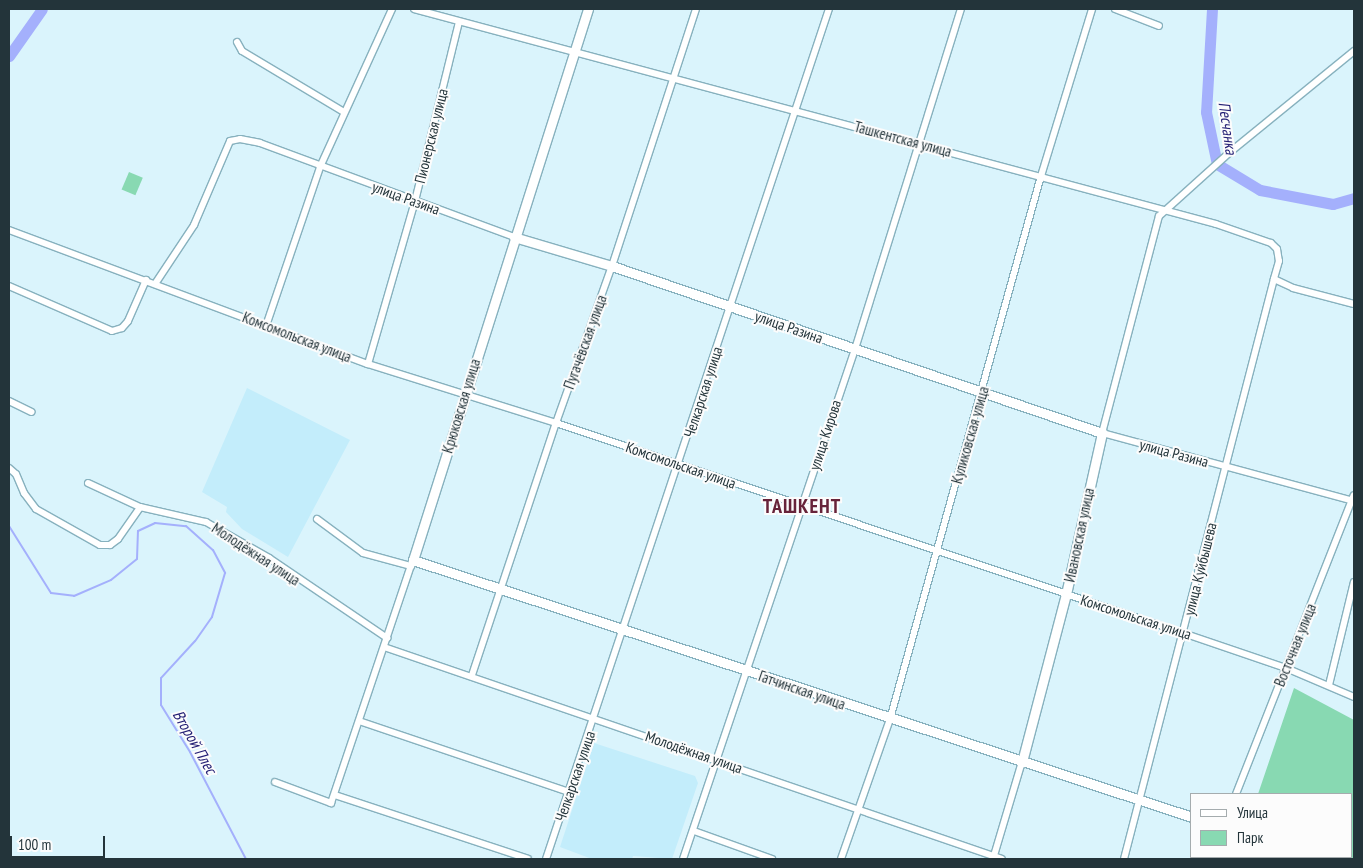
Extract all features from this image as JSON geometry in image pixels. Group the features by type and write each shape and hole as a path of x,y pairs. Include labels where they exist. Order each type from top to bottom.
{"street":[{"path":"266,326 320,167 392,9"},
{"name":"Ташкентская улица","path":"414,9 798,110 1216,224 1271,243 1277,249 1279,261 1274,279"},
{"name":"Крюковская улица","path":"275,782 331,804 335,795 412,563 588,9"},
{"name":"Пугачёвская улица","path":"472,675 503,587 556,423 612,266 696,9"},
{"name":"Челкарская улица","path":"546,859 798,110 829,9"},
{"name":"улица Кирова","path":"683,859 719,760 746,671 855,349 917,144 961,9"},
{"name":"Куликовская улица","path":"841,859 890,720 1041,176 1092,9"},
{"path":"1115,9 1159,26"},
{"name":"Пионерская улица","path":"368,364 415,201 459,22"},
{"path":"237,42 242,51 344,112"},
{"path":"1163,210 1354,51"},
{"name":"улица Разина","path":"155,284 194,225 230,141 240,139 260,143 320,167 514,237 612,266 981,394 1102,433 1354,499"},
{"name":"Ивановская улица","path":"994,858 1022,762 1066,594 1102,433 1152,232 1163,210"},
{"name":"Комсомольская улица","path":"9,230 368,364 464,396 556,423 1183,632 1286,668 1354,697"},
{"path":"1274,279 1293,288 1354,304"},
{"name":"улица Куйбышева","path":"1124,859 1141,801 1274,279"},
{"path":"9,286 112,330 122,328 128,321 146,280"},
{"path":"9,401 32,412"},
{"path":"9,468 16,474 24,493 36,509 100,545 110,545 118,539 140,507"},
{"name":"Молодёжная улица","path":"88,483 140,507 206,522 268,558 387,638"},
{"name":"Восточная улица","path":"1236,793 1354,499"},
{"name":"Гатчинская улица","path":"317,519 363,553 412,563 503,587 890,720 1190,816"},
{"path":"1329,685 1354,582"},
{"name":"Молодёжная улица","path":"384,647 472,675 860,809 994,858 1002,859"},
{"path":"360,720 569,792"},
{"path":"335,795 528,859"},
{"path":"694,831 772,859"}],"shaded area":[{"path":"247,388 350,440 288,557 242,529 226,512 227,507 202,492"},
{"path":"594,743 695,776 698,783 672,859 633,856 632,859 592,859 560,847"}],"green space":[{"path":"129,172 143,178 135,195 122,189"},
{"path":"1294,688 1354,720 1354,859 1235,859 1353,858 1353,793 1258,793"}],"waterway":[{"name":"Песчанка","path":"9,56 42,9"},
{"name":"Песчанка","path":"1212,9 1206,112 1217,164 1260,190 1333,204 1354,198"},
{"name":"Второй Плес","path":"9,526 51,593 74,596 111,580 137,559 138,531 155,523 186,526 213,550 225,573 212,617 195,641 161,678 161,705 190,752 246,859"}],"district":[{"name":"ТАШКЕНТ","path":"802,506"}]}
